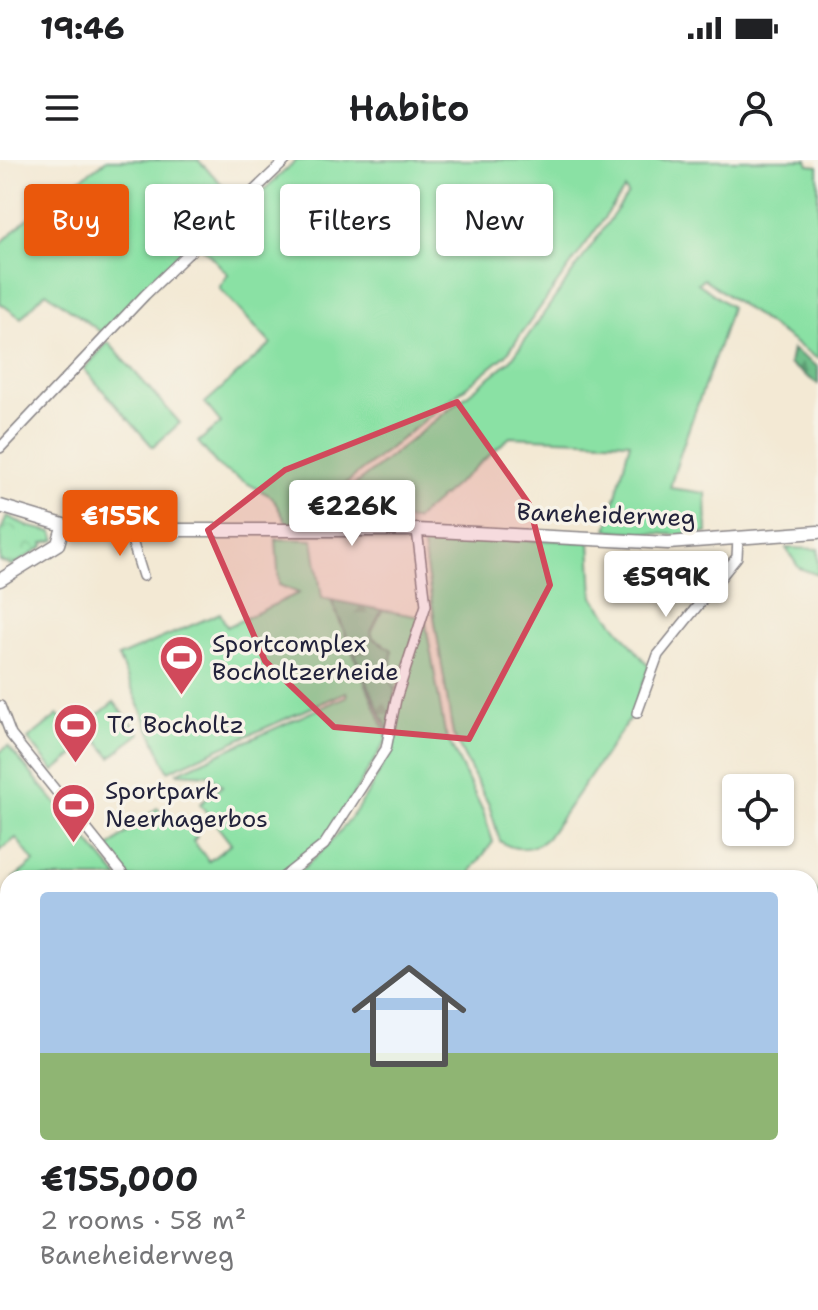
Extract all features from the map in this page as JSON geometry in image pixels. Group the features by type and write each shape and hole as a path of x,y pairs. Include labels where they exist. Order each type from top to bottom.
{"street":[{"path":"0,448 136,304 286,160"},
{"name":"Baneheiderweg","path":"0,506 63,527 129,531 417,530 668,543 818,535"},
{"path":"0,580 58,544 63,527"},
{"path":"292,870 324,845 386,749 396,699 426,605 417,530"},
{"path":"129,531 143,576"},
{"path":"637,713 658,655 737,557 738,538"},
{"path":"0,706 8,730 120,870"}],"highlighted area":[{"path":"457,402 529,504 550,585 469,739 334,727 265,661 208,530 285,470"}],"green space":[{"path":"107,160 198,160 222,184 145,184 145,256 184,256 105,335 46,292 21,318 0,303 0,244 24,222 24,256 129,256 129,184 73,184"},
{"path":"297,160 807,160 809,165 818,166 818,359 704,279 698,283 731,307 670,488 706,493 707,533 679,535 607,530 630,442 510,437 415,520 324,518 327,507 511,360 628,194 625,189 506,355 315,508 288,525 272,497 220,468 198,442 221,423 205,403 271,344 219,288 228,274 211,256 264,256 264,190"},
{"path":"108,342 180,423 153,447 84,369"},
{"path":"792,349 818,367 818,384 789,364"},
{"path":"7,516 30,527 53,532 56,540 43,543 44,546 12,566 0,561 0,533"},
{"path":"276,539 313,540 322,598 331,600 388,738 325,841 291,870 124,870 108,848 157,808 177,826 183,821 197,837 193,841 209,861 231,844 200,804 222,786 210,775 176,773 347,696 346,692 168,771 118,657 220,613 227,627 299,593 279,585"},
{"path":"422,541 590,542 593,597 649,667 631,717 547,838 537,845 518,848 500,841 489,805 453,735"},
{"path":"786,548 818,549 818,575 799,568"},
{"path":"331,600 382,610 371,632 373,638 392,650 390,677 395,691 389,733"},
{"path":"382,610 420,617 395,691 390,677 392,665 383,643 373,638 371,632"},
{"path":"425,619 445,733 483,811 493,842 472,870 300,870 348,821 381,770 392,743 406,668"},
{"path":"114,702 140,733 111,757 85,725"},
{"path":"58,715 84,747 54,771 28,739"},
{"path":"8,746 112,870 24,870 34,862 16,838 0,851 0,752"}],"place":[{"name":"Sportcomplex Bocholtzerheide","path":"181,697"},
{"name":"TC Bocholtz","path":"76,764"},
{"name":"Sportpark Neerhagerbos","path":"74,844"}]}
